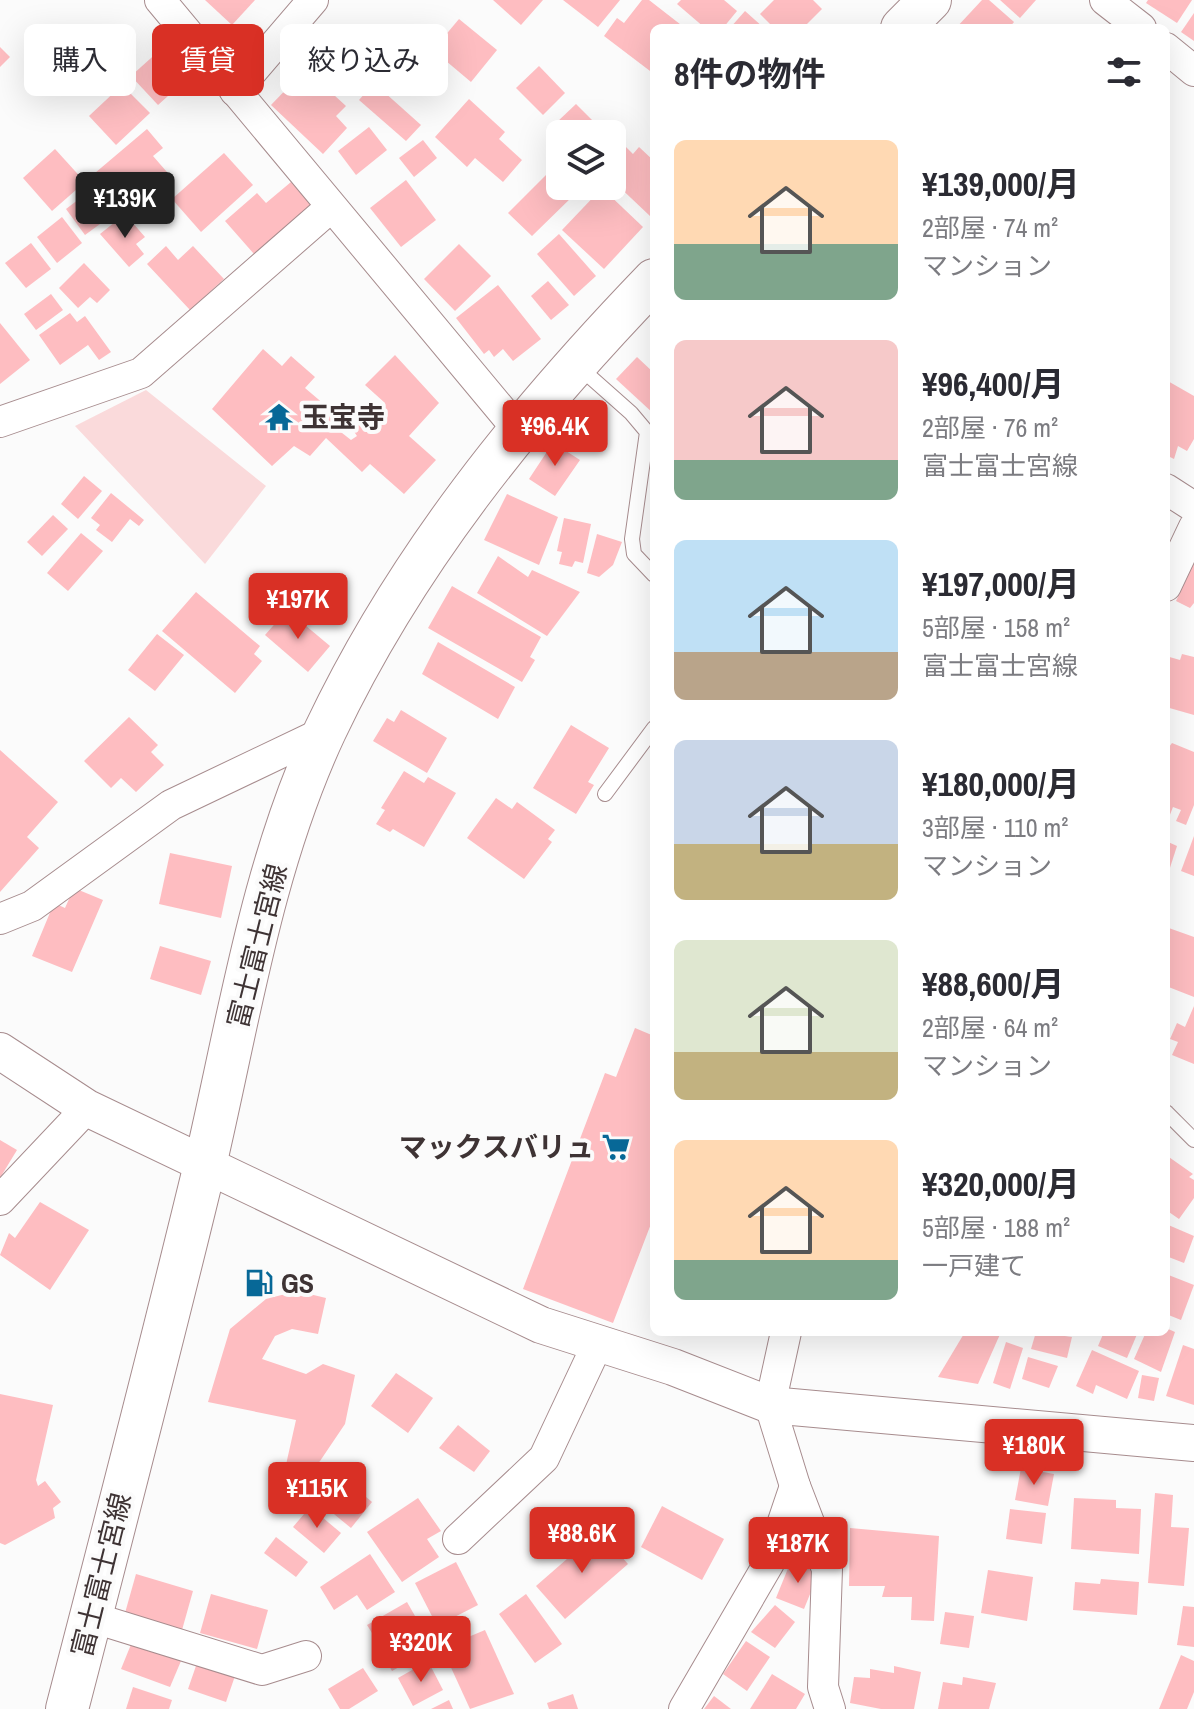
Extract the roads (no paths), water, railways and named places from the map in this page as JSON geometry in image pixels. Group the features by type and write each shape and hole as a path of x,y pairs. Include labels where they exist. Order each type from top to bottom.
{"main road":[{"path":"906,24 930,0"},
{"name":"富士富士宮線","path":"67,1709 205,1165 262,908 324,732 394,603 434,538 518,430 650,284"}],"street":[{"path":"160,0 180,24"},
{"path":"264,57 313,0"},
{"path":"1105,0 1136,24"},
{"path":"1170,51 1194,71"},
{"path":"239,96 330,208 492,395 518,430"},
{"path":"0,422 141,373 330,208"},
{"path":"1170,492 1194,507"},
{"path":"1170,578 1194,527"},
{"path":"0,919 32,906 171,805 324,732"},
{"path":"0,1051 87,1108 541,1325 770,1405 1194,1443"},
{"path":"0,1200 87,1108"},
{"path":"785,1336 770,1405 795,1486 827,1569 823,1687 830,1709"},
{"path":"458,1539 544,1458 598,1343"},
{"path":"684,1709 769,1563 795,1486"},
{"path":"91,1617 262,1670 306,1656"}],"lane":[{"path":"576,365 631,413 647,432 632,539 634,554 650,571"},
{"path":"605,794 650,733"},
{"path":"1170,1116 1194,1140"}],"place":[{"name":"玉宝寺","path":"279,417"},
{"name":"マックスバリュ","path":"616,1147"},
{"name":"GS","path":"259,1283"}]}
